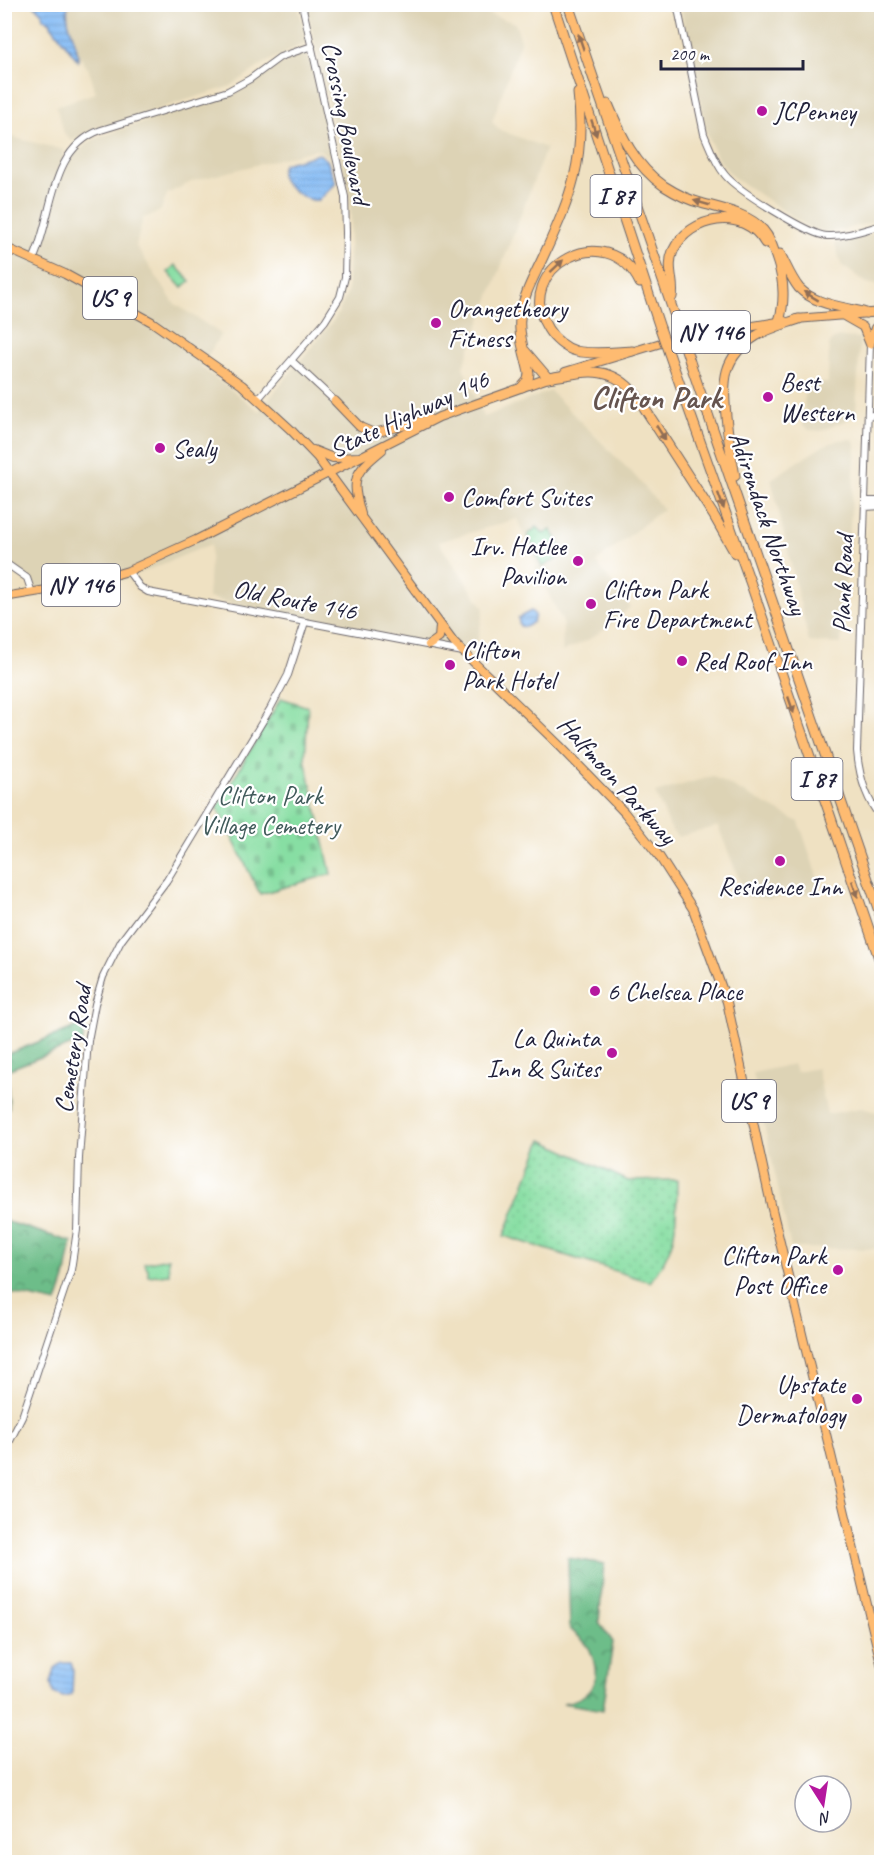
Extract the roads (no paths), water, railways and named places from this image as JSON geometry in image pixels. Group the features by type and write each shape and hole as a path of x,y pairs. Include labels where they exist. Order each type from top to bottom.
{"highway":[{"name":"Adirondack Northway","path":"553,4 658,323 753,590 882,968"},
{"name":"Adirondack Northway","path":"568,4 882,920"},
{"path":"522,387 530,373 520,327 522,309 574,181 580,154 582,122 576,73"},
{"path":"593,79 606,100 631,152 648,172 662,184 684,197 748,218 771,236 795,282 806,293 822,302 866,313"},
{"path":"671,303 673,292 670,264 672,254 680,240 704,222 728,220 753,230 762,238 767,248 775,269 778,289 776,322"},
{"path":"763,230 770,241 782,278 782,307 776,322"},
{"path":"632,351 586,353 574,350 555,339 543,321 539,304 542,287 552,270 569,256 587,251 606,252 619,258 639,279 658,323"},
{"path":"735,490 724,385 726,372 735,356 750,340 766,331 799,319"},
{"path":"525,351 548,378 598,371 613,375 627,383 727,536 753,590"}],"main road":[{"name":"Halfmoon Parkway","path":"4,247 65,274 143,316 223,370 309,447 440,625 464,652 624,812 659,856 693,909 727,1002 769,1199 882,1667"},
{"name":"State Highway 146","path":"4,597 83,584 128,571 196,540 440,417 548,378 674,339 799,319 882,312"},
{"path":"841,314 863,327 870,344"},
{"path":"870,344 875,328 882,322"},
{"path":"335,401 360,427 374,433 440,417"},
{"path":"362,519 355,492 356,479 368,462 390,443"},
{"path":"309,447 328,457 362,457"},
{"path":"429,645 439,638 440,625"}],"street":[{"name":"Crossing Boulevard","path":"258,399 332,311 343,289 345,277 345,197 302,4"},
{"path":"677,4 704,134 711,153 726,176 758,200 807,230 820,235 835,236 882,225"},
{"path":"33,260 46,224 62,165 82,139 101,130 228,91 250,79 280,57 312,46"},
{"name":"Plank Road","path":"870,344 857,751 863,784 882,819"},
{"path":"292,361 335,401"},
{"path":"869,416 882,412"},
{"path":"865,504 882,501"},
{"path":"865,504 882,506"},
{"path":"4,562 27,578 32,593"},
{"name":"Old Route 146","path":"128,571 144,591 464,652"},
{"name":"Cemetery Road","path":"4,1453 22,1417 71,1270 77,1230 79,1158 88,1041 103,977 121,941 167,880 270,709 291,668 305,622"}],"water":[{"path":"34,5 68,5 68,20 78,53 78,61 51,22 43,18 42,13"},
{"path":"319,154 327,160 336,183 318,201 305,197 290,188 282,177 281,170 284,164"},
{"path":"531,611 535,615 533,622 526,627 520,626 518,618"},
{"path":"62,1663 71,1663 73,1669 72,1695 63,1697 53,1693 51,1683 55,1668"}],"place":[{"name":"JCPenney","path":"762,111"},
{"name":"Orangetheory Fitness","path":"436,323"},
{"name":"Best Western","path":"768,397"},
{"name":"Sealy","path":"160,448"},
{"name":"Comfort Suites","path":"449,497"},
{"name":"Irv. Hatlee Pavilion","path":"578,561"},
{"name":"Clifton Park Fire Department","path":"591,604"},
{"name":"Red Roof Inn","path":"682,661"},
{"name":"Clifton Park Hotel","path":"450,665"},
{"name":"Residence Inn","path":"780,861"},
{"name":"6 Chelsea Place","path":"595,991"},
{"name":"La Quinta Inn & Suites","path":"612,1053"},
{"name":"Clifton Park Post Office","path":"838,1270"},
{"name":"Upstate Dermatology","path":"857,1399"}],"district":[{"name":"Clifton Park","path":"656,397"}],"park label":[{"name":"Clifton Park Village Cemetery","path":"270,810"}]}
